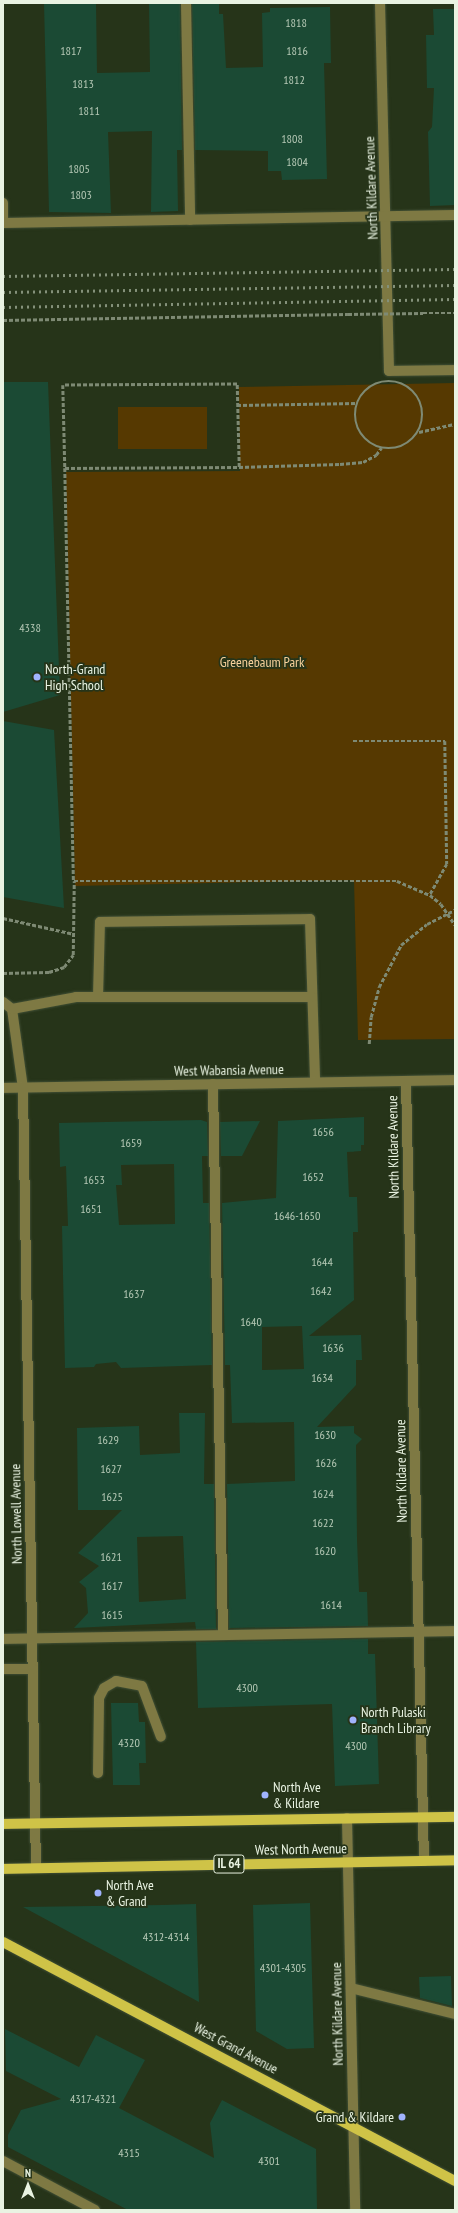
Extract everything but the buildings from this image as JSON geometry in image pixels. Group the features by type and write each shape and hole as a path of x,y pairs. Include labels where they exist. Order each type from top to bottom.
{"main road":[{"path":"3,1824 455,1817"},
{"name":"West North Avenue","path":"3,1869 455,1860"},
{"name":"West Grand Avenue","path":"3,1942 354,2125 455,2181"}],"street":[{"path":"186,3 190,220"},
{"name":"North Kildare Avenue","path":"380,3 389,371 455,370"},
{"path":"3,203 3,223 455,215"},
{"path":"98,997 100,922 310,919 315,1082"},
{"path":"3,1002 12,1009 52,1000 98,997 312,997"},
{"name":"North Lowell Avenue","path":"12,1009 23,1088 36,1868"},
{"name":"West Wabansia Avenue","path":"3,1088 455,1080"},
{"name":"North Kildare Avenue","path":"406,1081 424,1861"},
{"path":"213,1084 223,1635"},
{"path":"3,1639 455,1631"},
{"path":"3,1669 33,1669"},
{"path":"98,1773 99,1698 104,1688 116,1681 142,1686 161,1737"},
{"name":"North Kildare Avenue","path":"347,1818 355,2210"},
{"path":"351,1988 455,2014"},
{"path":"3,2161 95,2210"}],"path":[{"path":"3,320 455,312"},
{"path":"237,405 357,403 376,384 388,381 402,384 421,404 418,432"},
{"path":"3,973 50,972 64,967 73,955 74,881 63,385 237,384 239,466"},
{"path":"357,403 357,427 366,440 381,448 406,444 418,432 455,424"},
{"path":"64,468 239,466 363,462 376,455 381,448"},
{"path":"353,742 445,741 447,864 430,895"},
{"path":"74,881 361,879 397,882 430,895 446,912 455,925"},
{"path":"370,1044 375,1000 394,957 413,934 446,912 455,910"},
{"path":"3,918 74,934"}],"green space":[{"name":"Greenebaum Park","path":"455,383 455,1039 358,1040 354,880 75,886 66,472 240,471 239,387"},
{"path":"118,407 207,407 207,449 118,449"}],"railway":[{"path":"3,276 455,269"},
{"path":"3,292 455,285"},
{"path":"3,307 455,299"}],"place":[{"name":"North-Grand High School","path":"37,677"},
{"name":"North Pulaski Branch Library","path":"353,1720"},
{"name":"North Ave & Kildare","path":"265,1795"},
{"name":"North Ave & Grand","path":"98,1893"},
{"name":"Grand & Kildare","path":"402,2117"}]}
